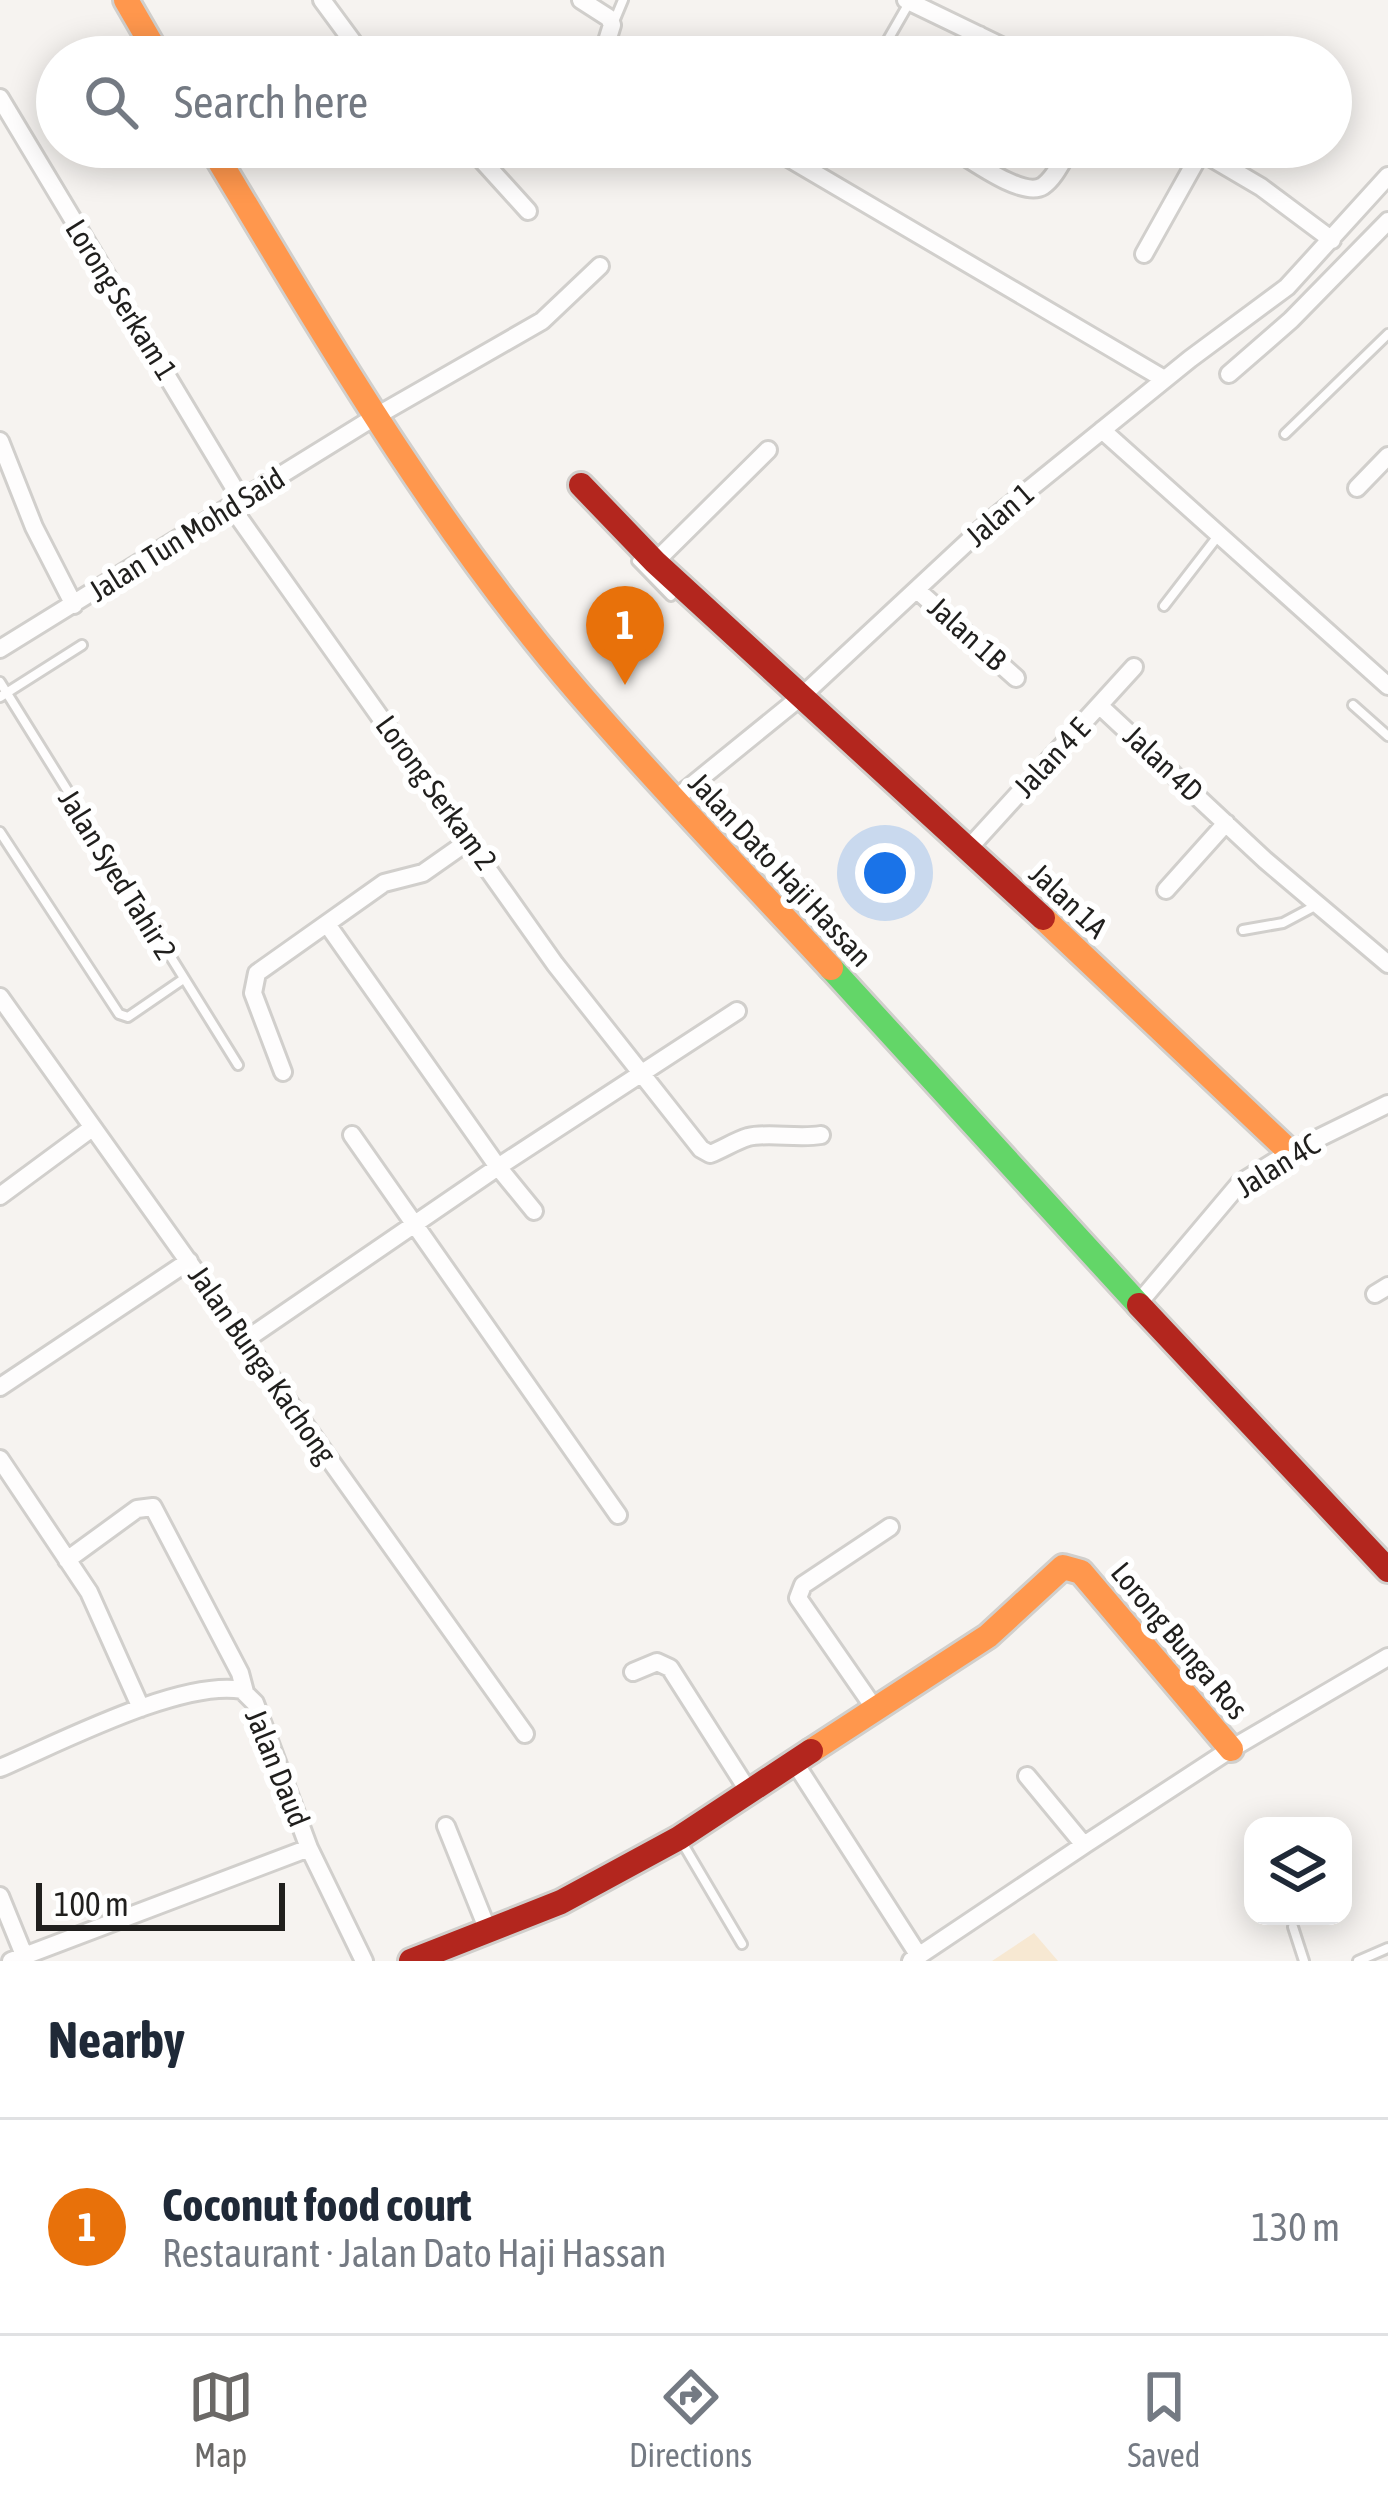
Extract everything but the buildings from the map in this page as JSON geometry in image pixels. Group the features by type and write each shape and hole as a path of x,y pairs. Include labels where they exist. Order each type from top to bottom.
{"street":[{"path":"126,0 147,36"},
{"path":"322,0 349,36"},
{"path":"581,0 609,18 609,36"},
{"path":"908,1 979,35"},
{"name":"Lorong Serkam 1","path":"0,98 36,160"},
{"name":"Lorong Serkam 1","path":"41,168 237,505"},
{"name":"Jalan Dato Haji Hassan","path":"223,168 373,418 442,517 576,690 1388,1570"},
{"path":"489,168 528,211"},
{"path":"806,168 1164,380"},
{"path":"986,168 1023,190 1038,190 1058,168"},
{"path":"1144,254 1187,168"},
{"path":"1228,168 1332,240"},
{"name":"Jalan 1","path":"676,800 803,695 990,521 1287,287 1388,176"},
{"path":"1229,374 1291,320 1388,221"},
{"name":"Jalan Tun Mohd Said","path":"0,649 373,418 542,321 600,266"},
{"path":"1102,430 1388,686"},
{"path":"0,441 34,527 74,605"},
{"path":"655,562 768,450"},
{"path":"1357,488 1388,456"},
{"name":"Jalan 1A","path":"578,490 969,848 1290,1152"},
{"name":"Lorong Serkam 2","path":"237,505 555,964 701,1149 710,1154 743,1138 762,1135 795,1139 821,1135"},
{"name":"Jalan 1B","path":"917,590 1016,678"},
{"name":"Jalan 4 E","path":"969,848 1134,667"},
{"name":"Jalan 4D","path":"1100,706 1265,860 1388,964"},
{"name":"Jalan 4D","path":"1166,890 1226,823"},
{"path":"284,1072 253,994 253,980 384,883 423,873 470,840"},
{"path":"326,924 534,1211"},
{"name":"Jalan Bunga Kachong","path":"0,997 525,1734"},
{"path":"244,1341 736,1011"},
{"name":"Jalan 4C","path":"1138,1304 1240,1183 1290,1152 1388,1104"},
{"path":"0,1196 92,1128"},
{"path":"352,1135 618,1515"},
{"path":"0,1388 189,1261"},
{"path":"0,1459 96,1608 141,1708"},
{"path":"68,1560 136,1509 153,1507 241,1673 244,1692"},
{"path":"411,1961 561,1903 679,1838 877,1712 798,1598 803,1586 890,1527"},
{"name":"Lorong Bunga Ros","path":"877,1712 988,1636 1063,1567 1070,1566 1082,1572 1231,1749"},
{"path":"795,1763 915,1958 1231,1749 1388,1657"},
{"path":"633,1672 658,1662 670,1668 749,1792"},
{"name":"Jalan Daud","path":"0,1768 141,1708 228,1687 244,1692 255,1703 309,1848 18,1958"},
{"path":"1027,1776 1084,1844"},
{"path":"446,1826 489,1933"},
{"path":"309,1848 364,1961"},
{"path":"0,1896 18,1958"}],"lane":[{"path":"612,26 623,0"},
{"path":"889,36 908,1"},
{"path":"1285,434 1388,334"},
{"path":"605,518 670,596"},
{"path":"1164,606 1219,535"},
{"path":"3,696 82,645"},
{"name":"Jalan Syed Tahir 2","path":"0,682 3,696 238,1065"},
{"path":"1353,705 1388,736"},
{"path":"0,832 119,1014 128,1018 182,980"},
{"path":"1243,930 1283,923 1316,905"},
{"path":"679,1838 742,1944"},
{"path":"1293,1927 1304,1961"},
{"path":"1358,1961 1388,1948"}],"shaded area":[{"path":"1034,1933 1058,1961 992,1961"}],"traffic: fast":[{"path":"831,968 1139,1305"}],"traffic: slow":[{"path":"126,0 147,36"},
{"path":"224,168 383,427 476,563 609,727 831,968"},
{"path":"1043,918 1290,1152"},
{"path":"811,1751 988,1636 1063,1567 1081,1572 1231,1749"}],"traffic: jam":[{"path":"581,485 655,562 1043,918"},
{"path":"1139,1305 1388,1570"},
{"path":"411,1961 561,1902 679,1838 811,1751"}],"place":[{"name":"Coconut food court","path":"625,685"}]}
